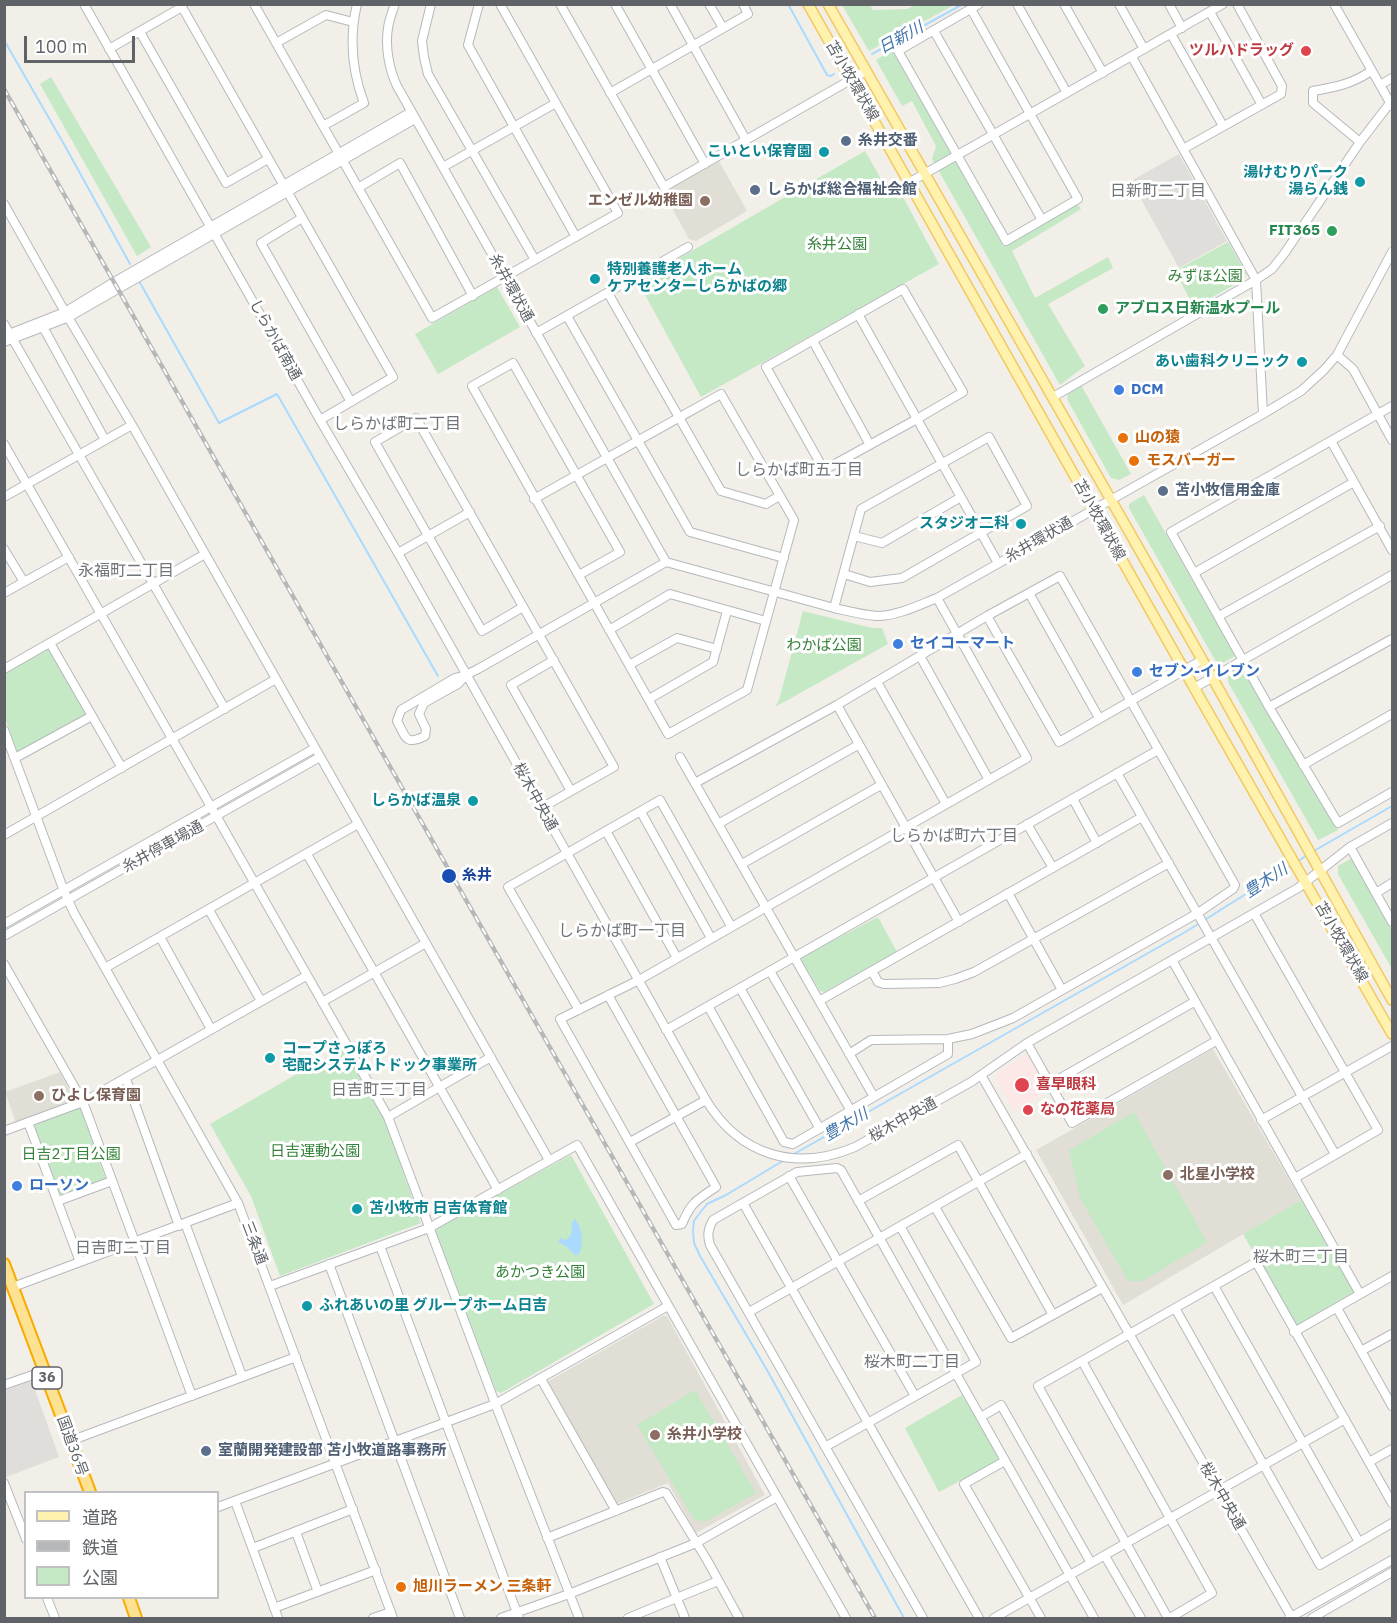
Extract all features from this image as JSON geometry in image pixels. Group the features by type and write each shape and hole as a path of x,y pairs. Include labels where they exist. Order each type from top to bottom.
{"highway":[{"name":"国道36号","path":"4,1264 90,1491"},
{"path":"129,1599 136,1618"}],"main road":[{"name":"苫小牧環状線","path":"808,4 1392,1034"},
{"name":"苫小牧環状線","path":"828,4 1212,677 1392,1000"}],"street":[{"path":"267,4 256,7 432,318 618,213 500,4"},
{"path":"323,126 364,103 354,64 353,22 357,4"},
{"name":"糸井環状通","path":"395,4 388,28 388,58 393,78 666,562 834,608 861,614 890,615 937,598 1301,391 1315,380 1337,355 1392,252"},
{"path":"431,4 422,40 428,74 535,260"},
{"path":"479,4 468,45 576,237"},
{"path":"560,4 663,187 866,71"},
{"path":"615,4 705,164"},
{"path":"670,4 746,140"},
{"path":"709,4 723,28"},
{"path":"610,93 748,14 743,4"},
{"path":"971,9 1078,199 1006,241 898,51 934,30 971,9 980,4"},
{"path":"1017,4 1067,93"},
{"path":"1064,4 1102,73"},
{"path":"1119,4 1144,49"},
{"path":"1169,4 1182,28"},
{"path":"910,182 1223,4"},
{"path":"1183,149 1281,94 1282,86 1237,4"},
{"path":"1053,397 1272,269 1360,142 1391,105 1334,4"},
{"name":"しらかば南通","path":"87,5 109,49 466,675"},
{"path":"109,49 182,7 393,377 320,420"},
{"path":"1210,12 1262,105"},
{"path":"276,43 326,15 353,22"},
{"path":"934,30 1042,220"},
{"path":"140,32 226,183 268,159"},
{"path":"1171,34 1223,126"},
{"path":"1131,57 1256,280 1263,414"},
{"path":"1360,142 1313,103 1312,91 1340,86 1357,80 1371,71"},
{"path":"1380,85 1392,78"},
{"path":"443,167 556,103"},
{"path":"8,337 43,327 67,314 114,282 213,230 413,115"},
{"path":"358,188 400,164 474,296"},
{"path":"4,204 549,1160"},
{"path":"302,218 261,243 351,402"},
{"path":"536,333 688,247"},
{"path":"903,289 963,392 824,470 766,367 813,341 903,289"},
{"path":"608,292 721,491 766,504 779,496"},
{"path":"8,337 67,314"},
{"path":"858,314 998,563"},
{"path":"567,316 690,532 784,558"},
{"path":"4,324 8,337 80,455 225,709"},
{"path":"43,327 105,440"},
{"path":"813,341 870,445"},
{"path":"1337,355 1353,369 1392,440"},
{"path":"534,499 576,475 721,394 794,520 747,690 668,734 534,499 472,386 513,363 576,475 620,552 579,575"},
{"path":"1392,406 1171,532 1269,707 1338,823 1392,792"},
{"path":"524,607 482,631 375,442 416,418 524,607 614,767 541,808"},
{"path":"4,496 132,425"},
{"path":"834,608 861,509 989,437 1027,506 902,578 870,582 844,574"},
{"path":"1331,441 1392,550"},
{"path":"4,444 388,1117 495,1404 579,1618"},
{"path":"1194,573 1354,482"},
{"path":"854,536 882,543 961,497"},
{"path":"398,554 470,512"},
{"path":"1219,616 1380,526"},
{"path":"4,549 24,582"},
{"path":"4,669 205,554"},
{"path":"4,593 69,557"},
{"path":"466,675 458,684 424,703 418,714 426,729 426,736 416,741 408,739 397,721 400,710 666,562"},
{"path":"1194,688 1392,575"},
{"path":"695,783 837,705 1059,576 1235,885 1199,915 1013,1018 972,1034 948,1039 871,1040 849,1054"},
{"path":"1029,593 1100,718"},
{"path":"609,630 670,594 766,621"},
{"path":"608,995 716,1188 696,1200 688,1209 682,1224 676,1225 560,1019 579,1010 608,995 639,980 1027,758 937,598"},
{"path":"649,699 713,662 727,611"},
{"path":"987,616 1059,742 1202,660"},
{"path":"629,665 676,638 717,649"},
{"path":"1269,707 1392,639"},
{"path":"50,643 122,768"},
{"path":"920,656 989,780"},
{"path":"554,660 511,685 571,791"},
{"name":"桜木中央通","path":"466,675 706,1100 725,1126 737,1137 767,1153 778,1156 796,1159 820,1158 855,1147 981,1075 1291,1618"},
{"path":"4,835 276,679"},
{"path":"877,682 946,804"},
{"path":"837,705 959,922"},
{"path":"1303,765 1392,714"},
{"path":"15,758 92,716"},
{"name":"三条通","path":"4,730 68,901 238,1203 392,1615"},
{"path":"718,824 858,745"},
{"name":"糸井停車場通","path":"4,924 315,748"},
{"path":"666,1030 1158,750"},
{"name":"糸井停車場通","path":"4,936 320,757"},
{"path":"680,758 874,1097"},
{"path":"1117,773 1335,1154"},
{"path":"742,864 881,785"},
{"path":"1073,799 1097,843"},
{"path":"579,1010 508,887 660,800 731,926"},
{"path":"640,812 711,938"},
{"path":"819,1001 1142,817"},
{"path":"981,1075 1027,1043 1306,882 1318,866 1392,823"},
{"path":"105,968 358,824"},
{"path":"1028,824 1053,868"},
{"path":"606,831 676,958"},
{"path":"1350,847 1392,922"},
{"path":"307,854 498,1190"},
{"path":"872,971 878,982 884,984 939,983 956,979 974,972 1169,863"},
{"path":"1376,893 1392,884"},
{"path":"1008,894 1062,990"},
{"path":"209,910 261,1002"},
{"path":"1254,913 1378,1130 1295,1178"},
{"path":"160,937 211,1029"},
{"path":"322,1002 426,943"},
{"path":"1172,960 1360,1294"},
{"path":"4,964 83,1102 192,1396"},
{"path":"770,971 850,1111"},
{"path":"4,1131 83,1102 306,976"},
{"path":"740,988 820,1129"},
{"path":"1050,1084 1194,1002"},
{"path":"708,1006 784,1142 793,1144 948,1054 948,1039"},
{"path":"1027,1043 1072,1123 1216,1041"},
{"path":"1261,1120 1392,1046"},
{"path":"388,1117 491,1058"},
{"path":"126,1078 242,1376"},
{"path":"630,1142 706,1100"},
{"path":"28,1122 80,1262"},
{"path":"270,1286 429,1228 577,1145 846,1618"},
{"path":"858,1201 957,1145 1053,1315"},
{"path":"749,1312 1027,1154"},
{"path":"923,1618 710,1245 708,1228 713,1220 797,1172 837,1168 841,1170 1094,1618"},
{"path":"789,1176 915,1396"},
{"path":"58,1202 112,1181"},
{"path":"13,1287 238,1203"},
{"path":"743,1203 979,1618"},
{"path":"935,1207 1011,1338 1102,1288"},
{"path":"825,1447 976,1362 900,1226"},
{"path":"380,1246 518,1615"},
{"path":"1082,1361 1212,1593 1169,1618 1038,1386 1256,1262 1392,1503"},
{"path":"329,1264 460,1618"},
{"path":"1294,1332 1392,1276"},
{"path":"1214,1286 1359,1542"},
{"path":"219,1507 495,1404 668,1306"},
{"path":"1175,1308 1320,1565 1392,1523"},
{"path":"1337,1308 1392,1406"},
{"path":"1361,1351 1392,1334"},
{"path":"70,1441 296,1357"},
{"path":"4,1385 44,1371"},
{"path":"541,1379 616,1511"},
{"path":"981,1417 1001,1405 1091,1563"},
{"path":"994,1618 1345,1419"},
{"path":"1369,1462 1392,1449"},
{"path":"1005,1461 964,1484 1041,1618"},
{"path":"4,1483 24,1534"},
{"path":"548,1538 663,1492 696,1542 739,1618"},
{"path":"501,1618 518,1615 696,1542 777,1497"},
{"path":"234,1501 278,1618"},
{"path":"253,1548 353,1509"},
{"path":"296,1532 318,1592"},
{"path":"1105,1556 1141,1618"},
{"path":"660,1557 685,1618"},
{"path":"1291,1618 1392,1560"},
{"path":"274,1608 375,1570"},
{"path":"1312,1618 1392,1572"},
{"path":"628,1618 718,1581"},
{"path":"47,1599 55,1618"},
{"path":"373,1618 392,1615"}],"shaded area":[{"path":"1179,154 1227,241 1179,268 1131,181"},
{"name":"エンゼル幼稚園","path":"719,161 747,211 696,241 689,239 663,192"},
{"name":"北星小学校","path":"1213,1049 1301,1200 1123,1305 1036,1150"},
{"name":"喜早眼科","path":"1027,1054 1049,1091 1014,1111 996,1079 997,1074"},
{"name":"ひよし保育園","path":"60,1072 74,1099 16,1123 5,1092"},
{"name":"糸井小学校","path":"663,1316 667,1316 765,1495 696,1533 668,1483 616,1504 547,1382"},
{"path":"30,1381 59,1457 6,1477 4,1473 5,1390"}],"green space":[{"path":"842,5 870,5 873,10 907,9 915,5 954,5 869,51"},
{"path":"892,50 1003,246 1076,202 1081,209 1012,251 1035,298 1108,257 1113,268 1048,304 1085,366 1060,385 932,159 936,146 912,101 902,106 876,60"},
{"path":"51,77 151,247 137,256 40,84"},
{"name":"糸井公園","path":"865,151 888,191 897,186 939,264 701,397 638,282"},
{"name":"みずほ公園","path":"1228,242 1246,273 1245,279 1194,307 1175,271"},
{"path":"497,287 520,327 438,374 415,334"},
{"path":"1081,385 1131,474 1119,480 1111,478 1067,399 1068,393"},
{"path":"1144,495 1235,656 1221,664 1215,660 1129,508 1129,504"},
{"name":"わかば公園","path":"803,611 872,628 882,628 888,644 775,707 779,700"},
{"path":"47,648 50,649 86,713 85,716 20,752 17,751 5,718 5,673"},
{"path":"1242,667 1338,830 1318,840 1228,682 1228,676"},
{"path":"1352,858 1392,930 1392,969 1338,874 1338,866"},
{"path":"878,917 897,952 824,992 820,991 802,961 802,957"},
{"name":"日吉運動公園","path":"342,1048 385,1120 421,1223 280,1276 251,1196 210,1124"},
{"name":"日吉2丁目公園","path":"78,1108 81,1109 105,1179 62,1195 58,1194 34,1127 35,1124"},
{"path":"1134,1112 1207,1242 1143,1281 1128,1281 1080,1198 1069,1150"},
{"name":"あかつき公園","path":"571,1155 654,1304 501,1393 496,1391 436,1232 437,1228"},
{"path":"1301,1200 1354,1292 1296,1326 1243,1234"},
{"path":"695,1390 756,1493 705,1522 694,1519 637,1425"},
{"path":"962,1395 999,1457 998,1461 939,1492 905,1428"}],"water":[{"path":"575,1219 582,1237 578,1255 558,1242 560,1238 566,1240 569,1237 572,1231 571,1224"}],"waterway":[{"name":"日新川","path":"788,4 827,75 834,74"},
{"name":"日新川","path":"872,54 963,4"},
{"path":"4,40 130,264"},
{"path":"139,281 219,423 277,394 438,676"},
{"name":"豊木川","path":"1312,852 1392,806"},
{"name":"豊木川","path":"1297,862 1307,855"},
{"name":"豊木川","path":"794,1154 1187,931 1292,865"},
{"name":"豊木川","path":"786,1159 707,1204 694,1221 694,1243 904,1618"}],"railway":[{"path":"4,89 875,1618"}],"place":[{"name":"ツルハドラッグ","path":"1306,51"},
{"name":"糸井交番","path":"846,141"},
{"name":"こいとい保育園","path":"824,152"},
{"name":"湯けむりパーク 湯らん銭","path":"1360,182"},
{"name":"しらかば総合福祉会館","path":"755,190"},
{"name":"エンゼル幼稚園","path":"705,201"},
{"name":"FIT365","path":"1332,231"},
{"name":"特別養護老人ホーム ケアセンターしらかばの郷","path":"595,279"},
{"name":"アブロス日新温水プール","path":"1103,309"},
{"name":"あい歯科クリニック","path":"1302,362"},
{"name":"DCM","path":"1119,390"},
{"name":"山の猿","path":"1123,438"},
{"name":"モスバーガー","path":"1134,461"},
{"name":"苫小牧信用金庫","path":"1163,491"},
{"name":"スタジオ二科","path":"1021,524"},
{"name":"セイコーマート","path":"898,644"},
{"name":"セブン-イレブン","path":"1137,672"},
{"name":"しらかば温泉","path":"473,801"},
{"name":"糸井","path":"449,876"},
{"name":"コープさっぽろ 宅配システムトドック事業所","path":"270,1058"},
{"name":"喜早眼科","path":"1022,1085"},
{"name":"ひよし保育園","path":"39,1096"},
{"name":"なの花薬局","path":"1028,1110"},
{"name":"北星小学校","path":"1168,1175"},
{"name":"ローソン","path":"17,1186"},
{"name":"苫小牧市 日吉体育館","path":"357,1209"},
{"name":"ふれあいの里 グループホーム日吉","path":"307,1306"},
{"name":"糸井小学校","path":"655,1435"},
{"name":"室蘭開発建設部 苫小牧道路事務所","path":"206,1451"},
{"name":"旭川ラーメン 三条軒","path":"401,1587"}],"district":[{"name":"日新町二丁目","path":"1158,191"},
{"name":"しらかば町二丁目","path":"397,424"},
{"name":"しらかば町五丁目","path":"799,470"},
{"name":"永福町二丁目","path":"126,571"},
{"name":"しらかば町六丁目","path":"954,836"},
{"name":"しらかば町一丁目","path":"622,931"},
{"name":"日吉町三丁目","path":"379,1090"},
{"name":"日吉町二丁目","path":"123,1248"},
{"name":"桜木町三丁目","path":"1301,1257"},
{"name":"桜木町二丁目","path":"912,1362"}]}
